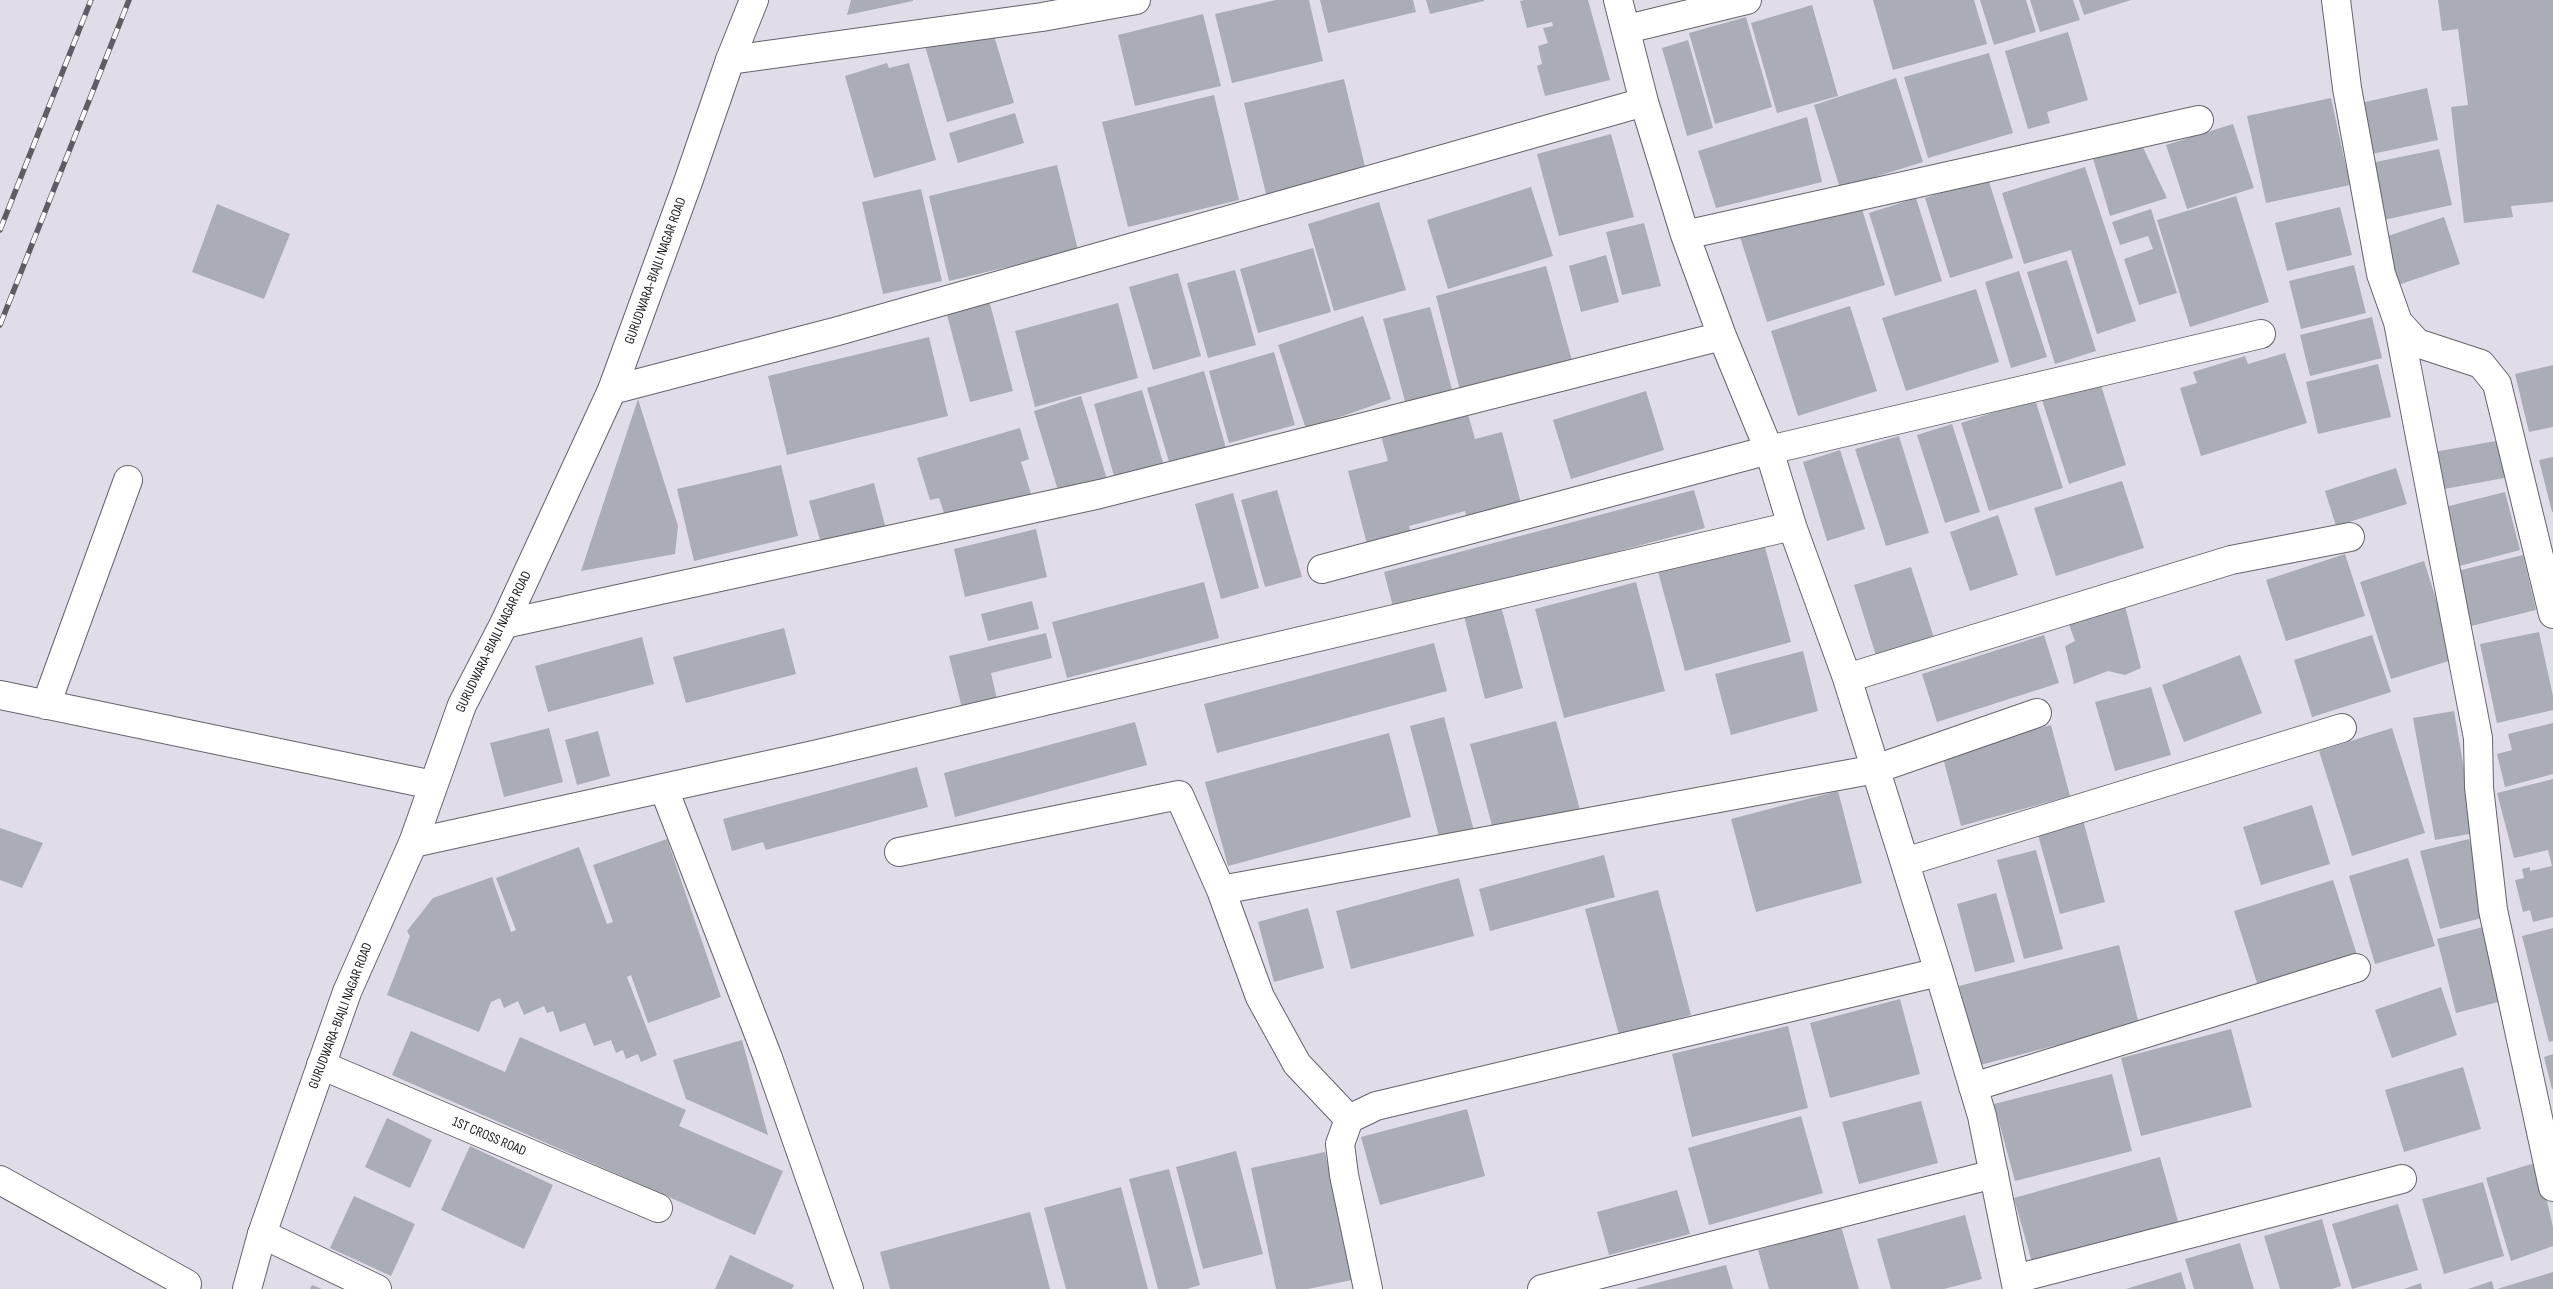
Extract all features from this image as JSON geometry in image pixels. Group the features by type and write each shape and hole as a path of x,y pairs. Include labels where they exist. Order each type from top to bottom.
{"street":[{"name":"GURUDWARA-BIAJLI NAGAR ROAD","path":"247,1289 262,1234 347,992 413,843 462,705 504,624 612,390 688,182 730,60 754,0"},
{"path":"730,60 1042,17 1136,0"},
{"path":"1618,0 1627,29 1644,102 1685,234 1722,336 1769,450 1792,526 1847,678 1905,862 1982,1116 2016,1284 2402,1179"},
{"path":"1627,29 1747,0"},
{"path":"2336,0 2347,88 2381,274 2398,322 2478,738 2479,787 2493,910 2553,1187"},
{"path":"612,390 838,331 1644,102"},
{"path":"1685,234 2200,120"},
{"path":"2398,322 2416,343 2480,364 2497,384 2553,614"},
{"path":"1322,569 1769,450 2261,334"},
{"path":"504,624 1100,494 1722,336"},
{"path":"46,705 128,480"},
{"path":"413,843 664,789 1792,526"},
{"path":"1847,678 2231,560 2350,537"},
{"path":"0,695 434,785"},
{"path":"1221,890 1876,770 2037,713"},
{"path":"1905,862 2342,728"},
{"path":"664,789 768,1058 844,1283"},
{"path":"899,852 1179,795 1221,890 1260,997 1297,1064 1349,1119"},
{"path":"1973,1087 2356,968"},
{"path":"1368,1289 1344,1175 1340,1144 1349,1119 1376,1106 1939,972"},
{"name":"1ST CROSS ROAD","path":"321,1065 658,1208"},
{"path":"1542,1289 1994,1174"},
{"path":"0,1180 187,1284"},
{"path":"262,1234 377,1289"}],"building":[{"path":"851,0 913,0 913,1 847,15"},
{"path":"1276,0 1309,0 1323,61 1232,83 1215,14"},
{"path":"1320,0 1413,0 1416,12 1328,33"},
{"path":"1426,0 1484,0 1484,1 1430,14"},
{"path":"1588,0 1610,80 1545,96 1537,66 1542,64 1538,46 1548,43 1543,28 1553,26 1552,22 1527,28 1520,1"},
{"path":"1873,0 1974,0 1987,44 1893,70"},
{"path":"1980,0 2026,0 2036,32 1994,45"},
{"path":"2030,0 2073,0 2080,20 2040,32"},
{"path":"2079,0 2131,0 2084,15"},
{"path":"2438,0 2553,0 2553,202 2511,206 2513,217 2464,223 2451,107 2468,105 2458,29 2442,31"},
{"path":"1812,5 1838,96 1777,113 1751,23"},
{"path":"1203,14 1221,86 1135,106 1118,35"},
{"path":"1746,17 1772,107 1715,124 1689,33"},
{"path":"993,32 1014,103 947,122 925,46"},
{"path":"2068,32 2088,100 2047,112 2050,123 2028,129 2005,51"},
{"path":"1688,40 1713,128 1687,136 1662,48"},
{"path":"1989,53 2013,133 1928,158 1904,77"},
{"path":"887,63 889,68 909,63 936,160 874,178 845,76"},
{"path":"1896,78 1923,162 1840,188 1814,105"},
{"path":"1344,79 1367,175 1267,198 1244,103"},
{"path":"2427,88 2438,140 2372,154 2361,103"},
{"path":"1214,95 1239,200 1128,227 1102,122"},
{"path":"2331,98 2350,185 2266,203 2247,116"},
{"path":"1015,113 1024,143 958,163 949,133"},
{"path":"1807,117 1822,182 1716,208 1698,151"},
{"path":"2233,124 2254,188 2187,209 2166,145"},
{"path":"1611,134 1634,217 1559,236 1537,154"},
{"path":"2140,141 2167,198 2110,216 2092,155"},
{"path":"2439,149 2452,205 2379,221 2366,164"},
{"path":"1057,165 1078,250 949,281 929,196"},
{"path":"2085,167 2136,321 2097,334 2071,250 2024,264 2002,193"},
{"path":"1988,178 2013,258 1950,278 1925,198"},
{"path":"1531,187 1553,256 1448,289 1427,220"},
{"path":"921,189 942,281 883,294 862,202"},
{"path":"2236,196 2269,302 2190,327 2157,220"},
{"path":"1916,198 1942,281 1895,296 1869,213"},
{"path":"1859,199 1885,285 1767,322 1740,237"},
{"path":"1379,202 1406,290 1334,311 1308,224"},
{"path":"217,204 290,234 264,299 192,272"},
{"path":"2340,207 2352,255 2287,271 2275,223"},
{"path":"2151,209 2177,293 2139,305 2124,259 2153,249 2148,236 2120,245 2112,222"},
{"path":"2444,217 2460,264 2398,285 2382,238"},
{"path":"1644,223 1661,286 1622,295 1606,232"},
{"path":"1313,248 1331,312 1258,333 1240,269"},
{"path":"1606,255 1619,302 1581,312 1569,266"},
{"path":"2067,260 2096,351 2055,364 2027,272"},
{"path":"2354,265 2366,313 2301,329 2289,281"},
{"path":"1546,266 1573,364 1461,394 1436,296"},
{"path":"1235,270 1256,345 1208,358 1187,283"},
{"path":"2019,271 2047,357 2011,368 1985,282"},
{"path":"1178,273 1201,356 1153,370 1129,287"},
{"path":"1976,289 1999,362 1906,391 1882,318"},
{"path":"989,300 1013,391 970,402 946,311"},
{"path":"1118,303 1138,378 1035,407 1015,331"},
{"path":"1850,306 1877,391 1798,416 1771,331"},
{"path":"1430,307 1454,397 1407,409 1383,319"},
{"path":"1363,316 1391,399 1306,429 1278,345"},
{"path":"2372,317 2382,358 2310,376 2300,335"},
{"path":"929,337 948,416 787,455 768,376"},
{"path":"1274,352 1295,425 1229,443 1209,371"},
{"path":"2285,353 2307,423 2201,456 2180,388 2197,383 2193,372 2245,356 2248,364"},
{"path":"2378,364 2391,417 2318,434 2306,382"},
{"path":"2553,365 2553,427 2529,432 2515,374"},
{"path":"1204,371 1226,448 1170,465 1147,388"},
{"path":"2100,382 2126,465 2069,484 2042,400"},
{"path":"1142,390 1164,466 1115,480 1094,404"},
{"path":"1646,391 1664,450 1571,479 1553,420"},
{"path":"1081,396 1107,479 1059,494 1034,411"},
{"path":"638,399 678,526 675,554 581,571"},
{"path":"2035,399 2063,488 1989,511 1961,423"},
{"path":"1466,407 1475,439 1502,432 1522,507 1468,522 1465,511 1409,526 1412,537 1368,548 1348,471 1388,461 1379,429"},
{"path":"1952,424 1980,512 1945,523 1917,435"},
{"path":"1020,428 1029,459 1021,462 1032,497 947,522 939,498 930,500 917,458"},
{"path":"1899,436 1929,533 1886,546 1855,449"},
{"path":"2507,439 2515,476 2439,490 2434,452"},
{"path":"1840,450 1865,529 1827,541 1803,462"},
{"path":"2553,457 2553,512 2552,512 2539,460"},
{"path":"781,465 798,536 694,561 677,489"},
{"path":"2396,468 2407,504 2336,526 2325,491"},
{"path":"2122,481 2144,548 2056,576 2034,508"},
{"path":"874,483 886,529 822,547 809,501"},
{"path":"1277,490 1302,577 1265,587 1241,500"},
{"path":"1694,490 1705,528 1394,611 1384,572"},
{"path":"2505,492 2520,550 2452,568 2437,509"},
{"path":"1233,493 1259,588 1221,599 1195,504"},
{"path":"1998,515 2018,575 1970,591 1950,532"},
{"path":"1036,529 1047,577 965,597 954,549"},
{"path":"1763,540 1791,642 1685,671 1657,568"},
{"path":"2345,554 2365,616 2286,641 2266,580"},
{"path":"2523,555 2536,610 2467,627 2453,572"},
{"path":"2424,561 2455,659 2391,679 2360,582"},
{"path":"1911,567 1936,644 1878,662 1854,585"},
{"path":"1204,582 1219,638 1067,678 1052,622"},
{"path":"1636,582 1665,691 1564,718 1535,609"},
{"path":"1032,601 1039,629 988,641 981,614"},
{"path":"2124,602 2141,668 2125,675 2108,671 2074,684 2065,646 2075,641 2067,619"},
{"path":"1501,606 1523,688 1485,699 1464,616"},
{"path":"784,628 796,674 686,703 673,657"},
{"path":"2539,632 2553,696 2553,710 2497,723 2480,644"},
{"path":"1046,633 1052,658 991,673 999,708 964,716 949,656"},
{"path":"2044,635 2059,683 1937,722 1922,674"},
{"path":"2372,635 2391,692 2312,717 2294,660"},
{"path":"642,637 654,684 548,712 535,666"},
{"path":"1434,643 1447,691 1217,753 1204,704"},
{"path":"1803,651 1818,711 1731,735 1715,674"},
{"path":"2240,655 2262,713 2184,742 2162,685"},
{"path":"2151,687 2171,755 2115,771 2095,702"},
{"path":"2454,711 2475,833 2435,840 2413,718"},
{"path":"1444,717 1474,831 1440,840 1410,726"},
{"path":"1556,721 1580,810 1494,833 1470,744"},
{"path":"1135,722 1147,765 955,817 944,773"},
{"path":"2553,723 2553,774 2505,787 2497,754 2512,750 2508,734"},
{"path":"2051,725 2070,796 1961,826 1942,754"},
{"path":"549,728 563,782 504,797 490,743"},
{"path":"2392,728 2425,833 2352,856 2319,751"},
{"path":"598,731 610,776 577,785 565,740"},
{"path":"1389,733 1411,817 1228,866 1205,782"},
{"path":"917,767 928,807 766,850 763,842 732,851 723,819"},
{"path":"2553,779 2553,917 2533,922 2530,910 2523,912 2515,880 2524,878 2522,869 2530,867 2530,871 2552,866 2548,850 2514,858 2497,793"},
{"path":"1838,791 1862,883 1756,912 1731,819"},
{"path":"2312,805 2330,864 2261,885 2243,827"},
{"path":"2082,816 2105,902 2060,914 2036,828"},
{"path":"0,828 43,843 22,888 0,880"},
{"path":"667,839 721,997 648,1023 631,975 627,977 657,1055 641,1062 638,1054 626,1059 623,1050 616,1053 611,1040 594,1046 585,1023 560,1032 553,1011 547,1013 544,1006 524,1015 518,1001 504,1008 500,998 491,1002 479,1032 387,995 410,936 407,931 433,898 492,877 511,932 516,930 496,878 579,847 607,924 613,922 593,865"},
{"path":"2469,839 2489,916 2440,929 2420,851"},
{"path":"2036,850 2063,949 2024,959 1997,860"},
{"path":"1604,855 1615,897 1490,931 1479,889"},
{"path":"2408,858 2435,946 2375,964 2349,876"},
{"path":"1459,878 1474,936 1351,969 1336,911"},
{"path":"2333,880 2357,955 2258,986 2234,911"},
{"path":"1658,890 1691,1015 1619,1035 1585,909"},
{"path":"1996,893 2015,962 1975,972 1957,904"},
{"path":"1308,908 1324,968 1274,982 1258,922"},
{"path":"2487,926 2506,1000 2456,1013 2437,939"},
{"path":"2553,928 2553,1041 2549,1042 2522,936"},
{"path":"2119,945 2139,1024 1980,1065 1959,986"},
{"path":"2441,987 2457,1035 2392,1058 2375,1010"},
{"path":"1900,999 1920,1074 1830,1098 1810,1023"},
{"path":"1788,1026 1808,1108 1692,1137 1672,1054"},
{"path":"2231,1029 2252,1107 2141,1136 2121,1058"},
{"path":"411,1031 505,1072 520,1037 686,1110 679,1126 783,1171 755,1235 392,1075"},
{"path":"742,1040 768,1135 686,1099 673,1060"},
{"path":"2553,1054 2553,1089 2552,1089 2544,1057"},
{"path":"2463,1067 2481,1129 2404,1152 2385,1090"},
{"path":"2112,1074 2132,1151 2015,1181 1994,1104"},
{"path":"1921,1101 1938,1163 1859,1184 1842,1122"},
{"path":"1467,1109 1485,1176 1380,1205 1361,1137"},
{"path":"1801,1116 1823,1193 1709,1225 1688,1148"},
{"path":"387,1118 432,1140 410,1188 365,1167"},
{"path":"470,1146 553,1185 524,1249 441,1210"},
{"path":"1236,1151 1263,1254 1203,1269 1176,1167"},
{"path":"1325,1152 1352,1280 1308,1289 1276,1289 1251,1168"},
{"path":"2160,1157 2179,1225 2033,1266 2014,1198"},
{"path":"2538,1162 2553,1227 2553,1246 2511,1261 2486,1178"},
{"path":"1169,1169 1200,1285 1187,1289 1158,1289 1129,1179"},
{"path":"2483,1182 2504,1256 2444,1274 2422,1199"},
{"path":"1121,1187 1148,1289 1066,1289 1044,1208"},
{"path":"1677,1190 1690,1234 1609,1255 1597,1212"},
{"path":"354,1196 415,1224 391,1276 330,1248"},
{"path":"2398,1204 2418,1270 2352,1289 2332,1224"},
{"path":"1030,1212 1050,1289 890,1289 880,1252"},
{"path":"1965,1215 1982,1279 1944,1289 1891,1289 1877,1239"},
{"path":"2322,1219 2341,1286 2332,1289 2280,1289 2264,1236"},
{"path":"1841,1226 1859,1289 1769,1289 1758,1250"},
{"path":"2240,1243 2254,1289 2194,1289 2185,1259"},
{"path":"730,1255 794,1285 792,1289 715,1289"},
{"path":"1726,1265 1733,1289 1637,1289 1637,1288"},
{"path":"2181,1272 2186,1289 2126,1289"},
{"path":"2553,1272 2553,1289 2497,1289"},
{"path":"2492,1281 2494,1289 2468,1289"},
{"path":"2421,1283 2422,1289 2404,1289"},
{"path":"312,1285 322,1289 310,1289"}],"railway":[{"path":"0,230 91,0"},
{"path":"0,325 129,0"}]}
